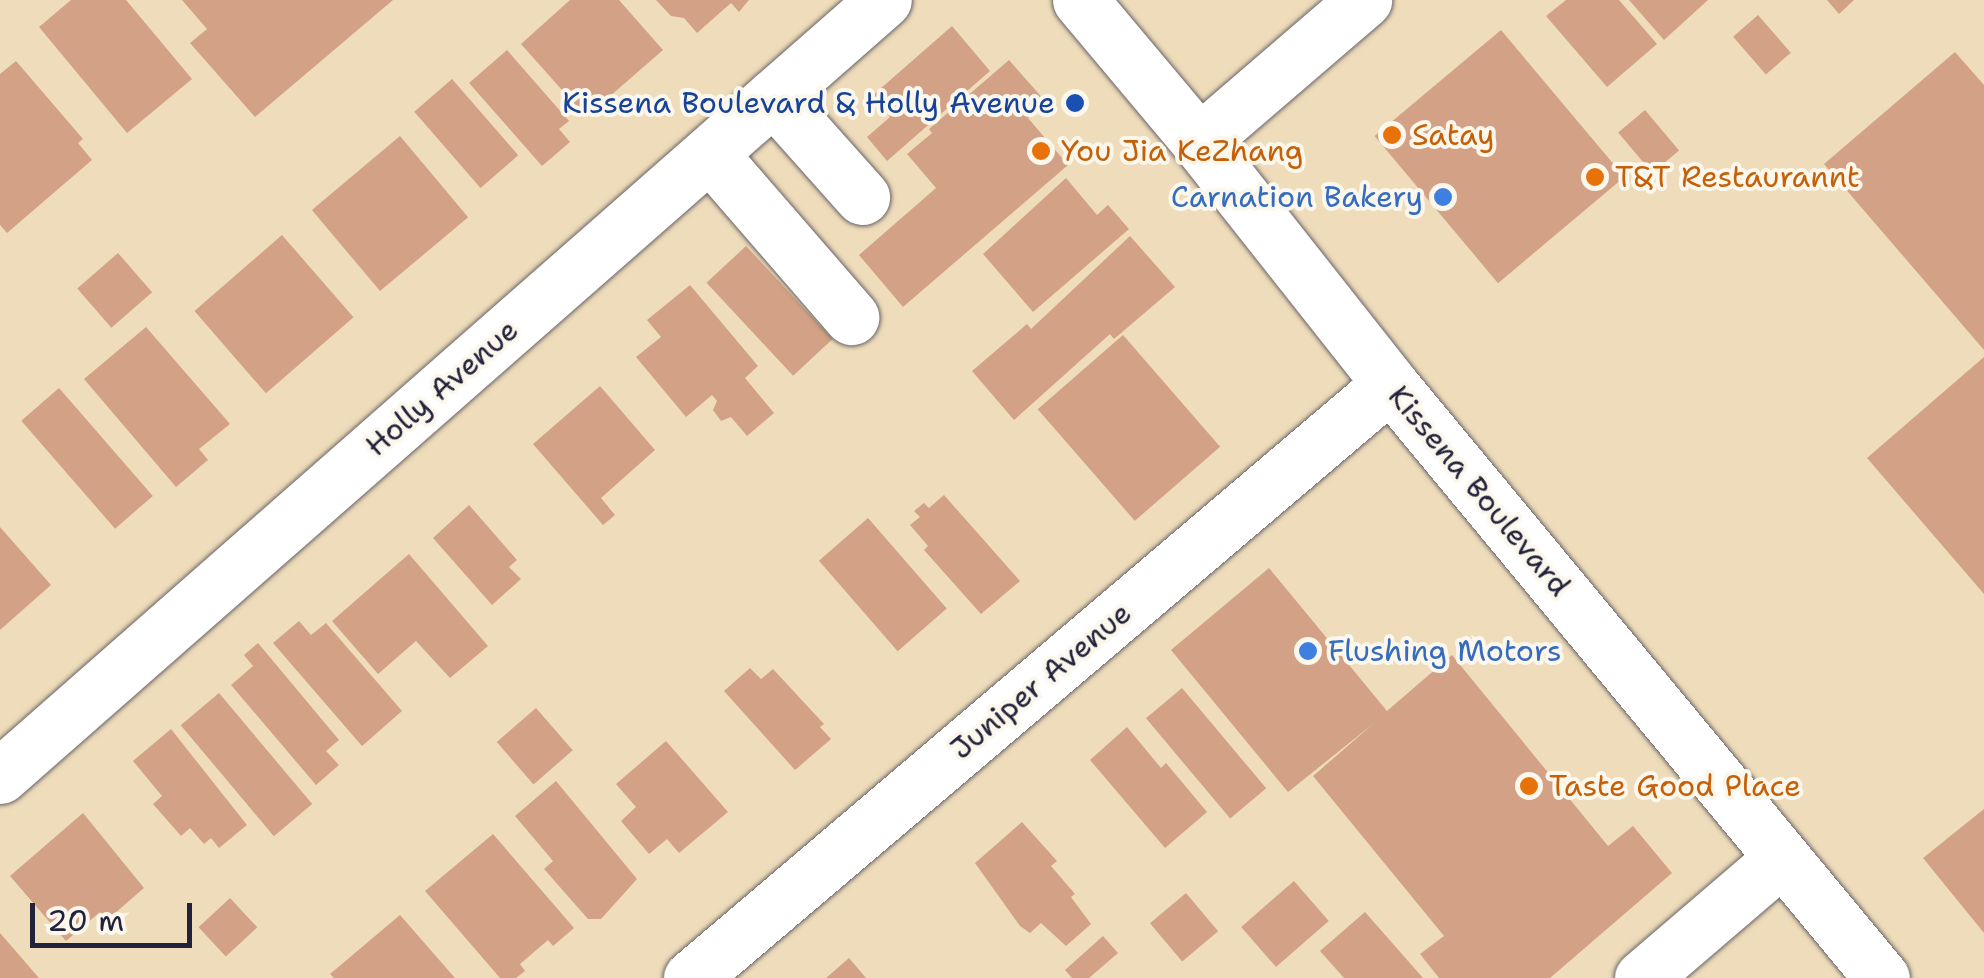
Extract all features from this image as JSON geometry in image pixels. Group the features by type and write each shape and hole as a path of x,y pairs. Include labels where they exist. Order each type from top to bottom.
{"street":[{"name":"Holly Avenue","path":"0,776 884,0"},
{"name":"Kissena Boulevard","path":"1080,0 1199,142 1390,384 1882,978"},
{"path":"1199,142 1364,0"},
{"path":"774,97 862,197"},
{"path":"710,154 851,317"},
{"name":"Juniper Avenue","path":"691,978 1390,384"},
{"path":"1642,978 1782,858"}],"building":[{"path":"71,0 126,0 192,79 127,133 39,27"},
{"path":"182,0 393,0 255,117 190,43 207,29"},
{"path":"570,0 619,0 663,50 586,117 521,44"},
{"path":"656,0 749,0 739,12 731,3 697,33 684,18 671,16"},
{"path":"1566,0 1619,0 1657,44 1607,87 1546,16"},
{"path":"1629,0 1708,0 1664,40"},
{"path":"1827,0 1854,0 1839,14"},
{"path":"1758,15 1791,53 1766,74 1733,37"},
{"path":"952,26 990,71 887,161 867,137 890,117 872,96"},
{"path":"1501,30 1624,177 1498,283 1375,136"},
{"path":"507,50 569,121 559,129 570,142 542,166 469,83"},
{"path":"1955,52 1984,85 1984,350 1824,164"},
{"path":"1009,60 1046,102 1028,118 1068,165 903,307 859,255 936,188 907,154 932,133 929,129"},
{"path":"16,61 83,139 78,143 92,160 7,233 0,225 0,74"},
{"path":"452,79 518,155 481,188 414,112"},
{"path":"1645,110 1679,151 1652,173 1618,132"},
{"path":"400,136 468,217 380,291 312,210"},
{"path":"1066,178 1097,215 1108,205 1129,229 1033,312 983,254"},
{"path":"282,235 354,317 266,393 194,311"},
{"path":"1130,236 1175,287 1114,339 1110,334 1014,420 972,371 1027,324 1031,329"},
{"path":"746,246 833,339 793,376 707,283"},
{"path":"118,253 152,292 111,328 77,288"},
{"path":"690,285 758,366 745,378 774,413 747,436 731,417 721,421 713,410 717,401 712,395 686,417 636,357 661,337 647,320"},
{"path":"146,327 230,424 199,449 208,460 176,487 84,379"},
{"path":"1123,335 1220,447 1135,521 1038,409"},
{"path":"1984,357 1984,594 1867,458"},
{"path":"600,386 655,450 601,498 615,515 603,525 533,444"},
{"path":"59,388 153,496 115,529 21,421"},
{"path":"944,495 1020,581 981,614 924,550 928,546 910,525 920,517 914,511 924,503 929,508"},
{"path":"469,505 517,560 509,567 521,579 492,605 433,538"},
{"path":"868,518 947,609 898,651 819,561"},
{"path":"0,527 51,585 0,630"},
{"path":"409,554 488,646 450,678 416,641 378,674 332,621"},
{"path":"1269,568 1387,711 1452,655 1608,846 1633,826 1672,873 1550,978 1439,978 1420,954 1444,936 1313,776 1373,724 1288,792 1171,650"},
{"path":"299,621 311,635 326,623 402,711 362,746 273,643"},
{"path":"258,643 339,740 326,751 339,765 316,785 231,685 253,666 244,655"},
{"path":"750,668 761,679 773,669 824,724 820,727 831,739 795,770 724,691"},
{"path":"1182,688 1266,788 1230,819 1146,718"},
{"path":"219,693 312,804 274,836 181,725"},
{"path":"536,708 573,750 533,784 497,742"},
{"path":"1127,727 1161,768 1166,763 1207,812 1165,848 1090,760"},
{"path":"171,729 247,825 219,848 211,838 204,844 190,828 181,836 153,804 162,796 133,761"},
{"path":"666,741 728,812 679,853 667,839 649,854 621,821 636,807 616,784"},
{"path":"556,781 637,879 601,919 588,919 544,869 553,861 515,816"},
{"path":"1984,809 1984,933 1923,858"},
{"path":"83,813 144,888 107,920 100,912 66,941 10,876"},
{"path":"1022,822 1057,861 1051,866 1075,894 1071,897 1091,924 1066,946 1041,923 1030,933 1020,926 975,863"},
{"path":"493,834 574,928 553,946 548,940 520,964 525,971 516,978 500,978 425,891"},
{"path":"1294,881 1329,921 1276,967 1241,927"},
{"path":"1186,893 1218,931 1182,962 1150,923"},
{"path":"230,898 257,927 226,957 199,927"},
{"path":"1365,912 1423,978 1344,978 1320,951"},
{"path":"400,915 455,978 334,978 330,974"},
{"path":"0,933 39,978 0,978"},
{"path":"1103,936 1118,953 1089,978 1072,978 1065,970"},
{"path":"849,958 866,978 826,978"}],"place":[{"name":"Kissena Boulevard & Holly Avenue","path":"1075,103"},
{"name":"Satay","path":"1392,135"},
{"name":"You Jia KeZhang","path":"1041,151"},
{"name":"T&T Restaurannt","path":"1595,177"},
{"name":"Carnation Bakery","path":"1443,197"},
{"name":"Flushing Motors","path":"1308,651"},
{"name":"Taste Good Place","path":"1529,786"}]}
